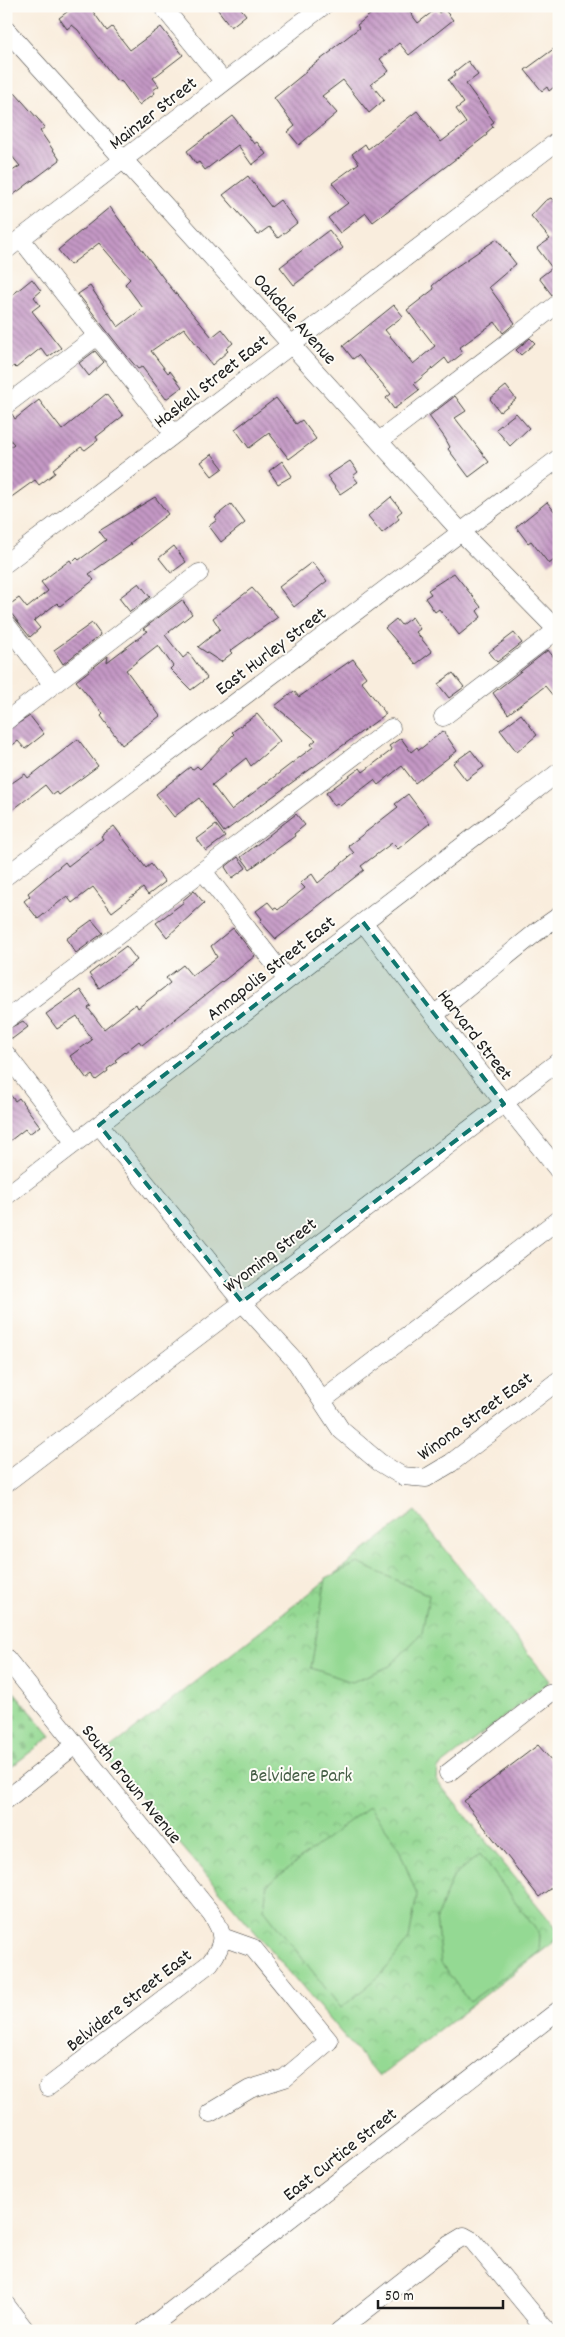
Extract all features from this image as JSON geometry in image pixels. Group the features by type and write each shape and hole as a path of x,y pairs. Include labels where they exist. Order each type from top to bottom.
{"street":[{"path":"162,6 224,82"},
{"name":"Mainzer Street","path":"6,250 323,6"},
{"name":"Oakdale Avenue","path":"6,30 462,533 556,627"},
{"name":"Haskell Street East","path":"6,563 559,140"},
{"path":"20,239 174,434"},
{"path":"379,441 559,302"},
{"path":"6,405 97,336"},
{"name":"East Hurley Street","path":"6,876 559,458"},
{"path":"6,721 199,573"},
{"path":"6,624 53,685"},
{"path":"443,717 494,680 556,627"},
{"path":"6,1020 391,728"},
{"name":"Annapolis Street East","path":"6,1196 559,772"},
{"path":"203,870 287,980"},
{"path":"434,1015 559,916"},
{"name":"Harvard Street","path":"362,922 504,1104 559,1171"},
{"path":"6,1054 75,1143"},
{"name":"Wyoming Street","path":"6,1482 559,1061"},
{"path":"99,1125 242,1302 297,1363 323,1400 559,1219"},
{"name":"Winona Street East","path":"323,1400 341,1430 350,1440 402,1476 426,1478 451,1463 559,1380"},
{"name":"South Brown Avenue","path":"6,1658 211,1913 219,1925 222,1937"},
{"path":"448,1774 549,1694 559,1691"},
{"path":"6,1800 75,1745"},
{"path":"210,2113 250,2089 285,2078 330,2041 252,1948 222,1937"},
{"name":"Belvidere Street East","path":"48,2087 210,1963 220,1950 222,1937"},
{"name":"East Curtice Street","path":"145,2331 559,2010"},
{"path":"339,2331 449,2245 464,2236 473,2240 549,2327"},
{"path":"6,2305 26,2331"}],"highlighted area":[{"path":"363,922 504,1104 242,1302 99,1125"}],"green space":[{"name":"Belvidere Park","path":"415,1511 550,1681 438,1768 437,1781 559,1932 559,1938 379,2077 103,1754"},
{"path":"358,1563 429,1595 422,1633 390,1666 352,1682 311,1668 326,1578"},
{"path":"6,1682 51,1736 6,1771"},
{"path":"369,1806 397,1844 417,1895 409,1939 382,1974 341,2008 264,1909 267,1885"},
{"path":"480,1854 540,1935 539,1952 469,2002 441,1963 436,1918 453,1877"}],"building":[{"path":"75,6 89,6 107,31 112,27 130,50 161,27 183,55 153,78 159,86 153,90 155,93 139,105 122,82 116,80 78,30 72,25 67,29 59,18"},
{"path":"215,6 239,6 246,15 231,27"},
{"path":"381,6 405,6 418,23 436,9 439,13 444,9 453,20 409,55 399,43 380,59 389,71 371,84 384,100 369,113 343,80 322,96 337,113 299,145 288,132 295,126 274,98 359,28 357,25"},
{"path":"559,45 559,83 549,91 547,87 542,91 525,70"},
{"path":"468,61 478,75 466,84 494,122 491,124 493,127 486,133 487,135 373,222 366,213 340,233 328,218 348,203 332,183 359,163 352,154 365,144 368,149 417,111 441,142 466,123 456,109 464,103 448,80 456,74 454,72"},
{"path":"15,93 45,127 40,131 60,160 13,195 6,186 6,175 20,166 6,149 6,100"},
{"path":"233,116 254,144 257,142 266,154 252,165 238,145 205,170 199,162 196,164 187,151"},
{"path":"248,176 271,207 280,200 297,223 278,238 269,227 258,235 223,195"},
{"path":"551,198 559,207 559,293 552,295 539,278 552,268 537,248 550,239 531,216 545,201"},
{"path":"110,207 167,283 212,337 222,329 233,343 226,349 228,351 212,365 184,328 151,351 182,387 166,399 142,367 138,369 121,349 78,294 90,286 118,327 143,308 125,284 130,279 99,243 70,265 58,250"},
{"path":"329,230 343,248 294,285 280,267"},
{"path":"497,239 516,264 489,287 515,323 503,333 495,322 459,348 463,353 449,364 445,358 414,384 419,390 394,409 386,398 391,394 358,355 353,359 343,346 394,305 403,316 385,330 413,364 435,346 407,310 434,289 432,286 447,273"},
{"path":"32,279 41,291 34,297 40,305 32,311 61,348 48,357 41,348 16,368 14,366 6,372 6,300"},
{"path":"530,338 535,343 521,355 516,350"},
{"path":"95,351 104,362 89,376 79,363"},
{"path":"506,386 516,399 500,412 490,399"},
{"path":"106,394 123,416 96,437 98,440 85,450 81,447 53,469 55,473 39,485 35,480 6,501 6,450 14,444 6,435 6,415 12,414 15,419 39,400 62,430"},
{"path":"455,396 466,411 455,418 489,462 469,477 448,449 450,447 445,438 429,416"},
{"path":"276,398 296,424 302,420 316,439 289,459 269,433 249,448 235,429"},
{"path":"516,413 529,428 510,446 496,429"},
{"path":"212,454 223,468 212,476 201,462"},
{"path":"282,461 292,476 278,484 269,471"},
{"path":"350,461 358,472 353,476 358,482 340,494 327,476"},
{"path":"155,497 168,514 130,543 132,544 89,574 94,580 60,606 57,603 34,621 40,628 30,637 6,607 19,598 27,608 48,591 41,582 70,560 72,563 77,558 79,560 106,540 99,531"},
{"path":"391,497 402,511 397,515 399,519 382,533 368,516"},
{"path":"547,502 559,517 559,556 549,564 531,541 528,543 516,527"},
{"path":"231,504 245,523 221,542 209,526 217,520 215,517"},
{"path":"174,546 186,562 171,573 159,558"},
{"path":"312,562 327,581 294,607 279,587"},
{"path":"454,573 481,607 477,611 481,617 459,635 439,609 435,612 425,598 431,594 428,590"},
{"path":"139,583 150,597 130,612 119,598"},
{"path":"252,588 278,617 230,651 232,653 221,662 198,647 220,629 213,618"},
{"path":"182,600 192,614 165,635 183,658 189,653 207,678 191,690 170,669 173,666 158,645 126,670 160,716 122,745 101,716 103,714 76,681 108,656 107,662 148,631 143,629"},
{"path":"412,617 420,629 416,632 432,652 416,664 385,628 396,619 401,625"},
{"path":"92,623 100,634 99,636 63,664 54,650"},
{"path":"514,633 522,643 497,662 489,652"},
{"path":"548,650 559,664 559,703 545,686 508,714 493,693"},
{"path":"353,659 366,677 361,681 386,714 224,832 199,798 174,817 156,794 190,767 192,770 197,766 200,769 234,734 232,732 257,714 280,741 251,766 246,758 212,785 231,810 313,747 311,744 316,740 275,706 294,691 299,697"},
{"path":"453,673 464,687 449,698 438,684"},
{"path":"521,714 537,735 517,752 500,730"},
{"path":"30,716 44,734 25,749 18,741 6,750 6,731"},
{"path":"443,731 457,751 415,783 402,766 378,785 374,780 340,806 337,803 334,805 326,793 360,768 363,772 392,750 389,746 401,738 411,752 417,747 419,750"},
{"path":"78,739 98,766 59,795 57,792 53,795 45,785 6,815 6,787 25,774 28,778"},
{"path":"471,750 484,767 466,780 453,763"},
{"path":"408,794 430,823 398,849 392,843 361,866 364,870 276,939 260,921 262,919 256,911 268,902 274,909 278,910 305,888 300,883 312,874 318,883 354,853 348,846 398,807 395,804"},
{"path":"296,814 305,825 294,834 295,836 250,869 241,857"},
{"path":"216,825 225,837 206,851 197,839"},
{"path":"114,826 146,868 151,864 165,882 148,895 143,888 112,912 93,887 72,903 67,896 38,919 24,901 30,896 28,893 65,862 68,866 103,839 101,836"},
{"path":"238,857 246,868 232,878 225,867"},
{"path":"194,891 204,903 167,937 156,923 184,902 182,901"},
{"path":"92,920 103,933 76,953 66,939"},
{"path":"233,928 255,956 142,1045 139,1041 115,1060 117,1062 96,1080 92,1075 87,1079 70,1056 92,1040 77,1016 57,1029 46,1014 80,990 91,1006 88,1008 104,1029 136,1004 138,1008 170,983 166,978 183,965 192,976 217,957 211,946"},
{"path":"126,946 137,960 99,988 89,974"},
{"path":"23,1021 28,1027 12,1039 6,1030"},
{"path":"6,1089 15,1101 19,1098 40,1126 29,1134 25,1129 6,1144"},
{"path":"538,1745 559,1769 559,1882 539,1897 464,1801"}]}
